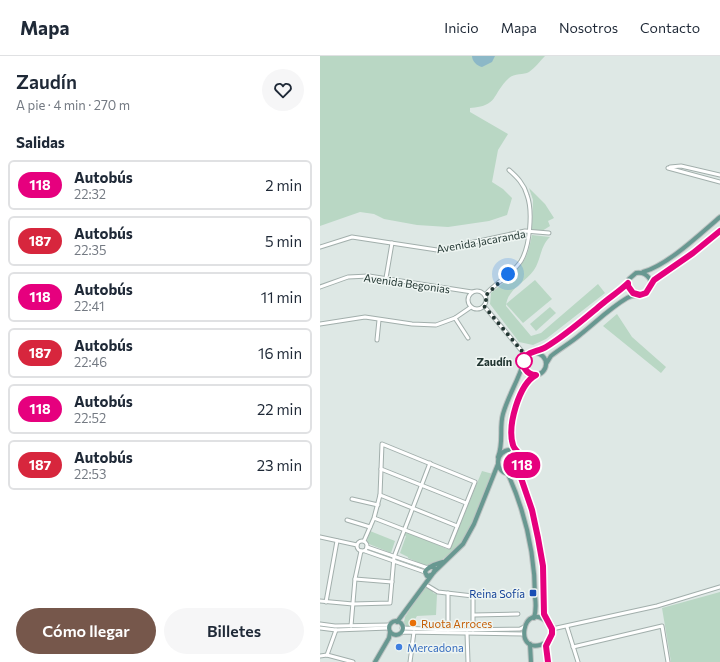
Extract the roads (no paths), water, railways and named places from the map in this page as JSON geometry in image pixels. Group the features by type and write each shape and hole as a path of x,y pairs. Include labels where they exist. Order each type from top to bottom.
{"main road":[{"path":"425,573 427,576 432,574 463,544 474,524 498,464 498,457 502,448 502,415 509,394 520,376 526,356 545,348 628,283 633,274 653,268 677,253 720,217"},
{"path":"546,364 551,356 626,298 636,294 640,295 646,293 654,280 704,245 720,231"},
{"path":"642,272 649,277 651,284"},
{"path":"628,283 630,290 636,294"},
{"path":"532,353 541,354 546,360 545,370 531,378 525,385 514,412 512,441 513,447 522,457 521,478 532,510 542,563 544,614 552,629 550,638 547,642 541,645 530,644 526,640 524,627 529,620 534,618 538,617 546,620"},
{"path":"524,364 526,371 532,375 536,375"},
{"path":"498,457 502,452 508,449 518,452"},
{"path":"498,464 501,470 508,474 523,516 530,546 535,588 536,609 534,618"},
{"path":"508,474 517,472 522,467"},
{"path":"494,475 501,470"},
{"path":"426,584 425,573 429,567 446,560"},
{"path":"391,630 401,633 401,618 435,569 433,567 429,567"},
{"path":"375,662 389,638 392,622 400,624"},
{"path":"547,642 548,662"},
{"path":"530,644 531,662"}],"street":[{"path":"720,175 681,166 668,168 720,182"},
{"path":"485,296 520,261 527,244 530,209 527,195 521,182 509,170"},
{"name":"Avenida Jacaranda","path":"320,246 352,237 437,250 525,231 549,233"},
{"path":"386,278 392,243"},
{"name":"Avenida Begonias","path":"320,287 348,277 369,276 472,292"},
{"path":"481,291 485,296 486,300 484,306 477,309 471,307 468,297 472,292 481,291"},
{"path":"484,306 526,356"},
{"path":"320,324 365,317 379,320 436,325 455,318 471,307"},
{"path":"455,318 468,338"},
{"path":"377,340 379,320"},
{"path":"364,542 374,518 380,495 382,444 475,482 448,547 374,518"},
{"path":"320,601 353,604 390,603 394,557 430,464"},
{"path":"381,469 466,503"},
{"path":"380,495 457,526"},
{"path":"352,499 378,505"},
{"path":"347,520 370,527"},
{"path":"320,537 357,545 357,548 361,551 365,551 425,573"},
{"path":"326,602 337,540"},
{"path":"357,545 360,541 364,542"},
{"path":"364,542 366,543 367,547 394,557 429,567"},
{"path":"365,551 367,547"},
{"path":"351,626 355,578 361,551"},
{"path":"355,578 392,582"},
{"path":"426,584 438,592 473,596 473,630"},
{"path":"552,629 567,627 657,606 720,588"},
{"path":"448,594 448,630"},
{"path":"474,615 518,614"},
{"path":"320,624 391,630"},
{"path":"400,624 448,630 520,629 524,627"},
{"path":"573,647 662,626 668,662"},
{"path":"567,627 578,662"},
{"path":"320,628 336,630 391,630"},
{"path":"327,655 336,630"},
{"path":"410,662 414,632"},
{"path":"401,633 524,634"},
{"path":"467,633 468,662"},
{"path":"320,656 327,655 353,662"}],"water":[{"path":"472,56 495,56 492,62 482,67 475,63"}],"place":[{"name":"Zaudín","path":"524,361"},
{"name":"Reina Sofía","path":"533,593"},
{"name":"Ruota Arroces","path":"413,623"},
{"name":"Mercadona","path":"399,647"}]}
